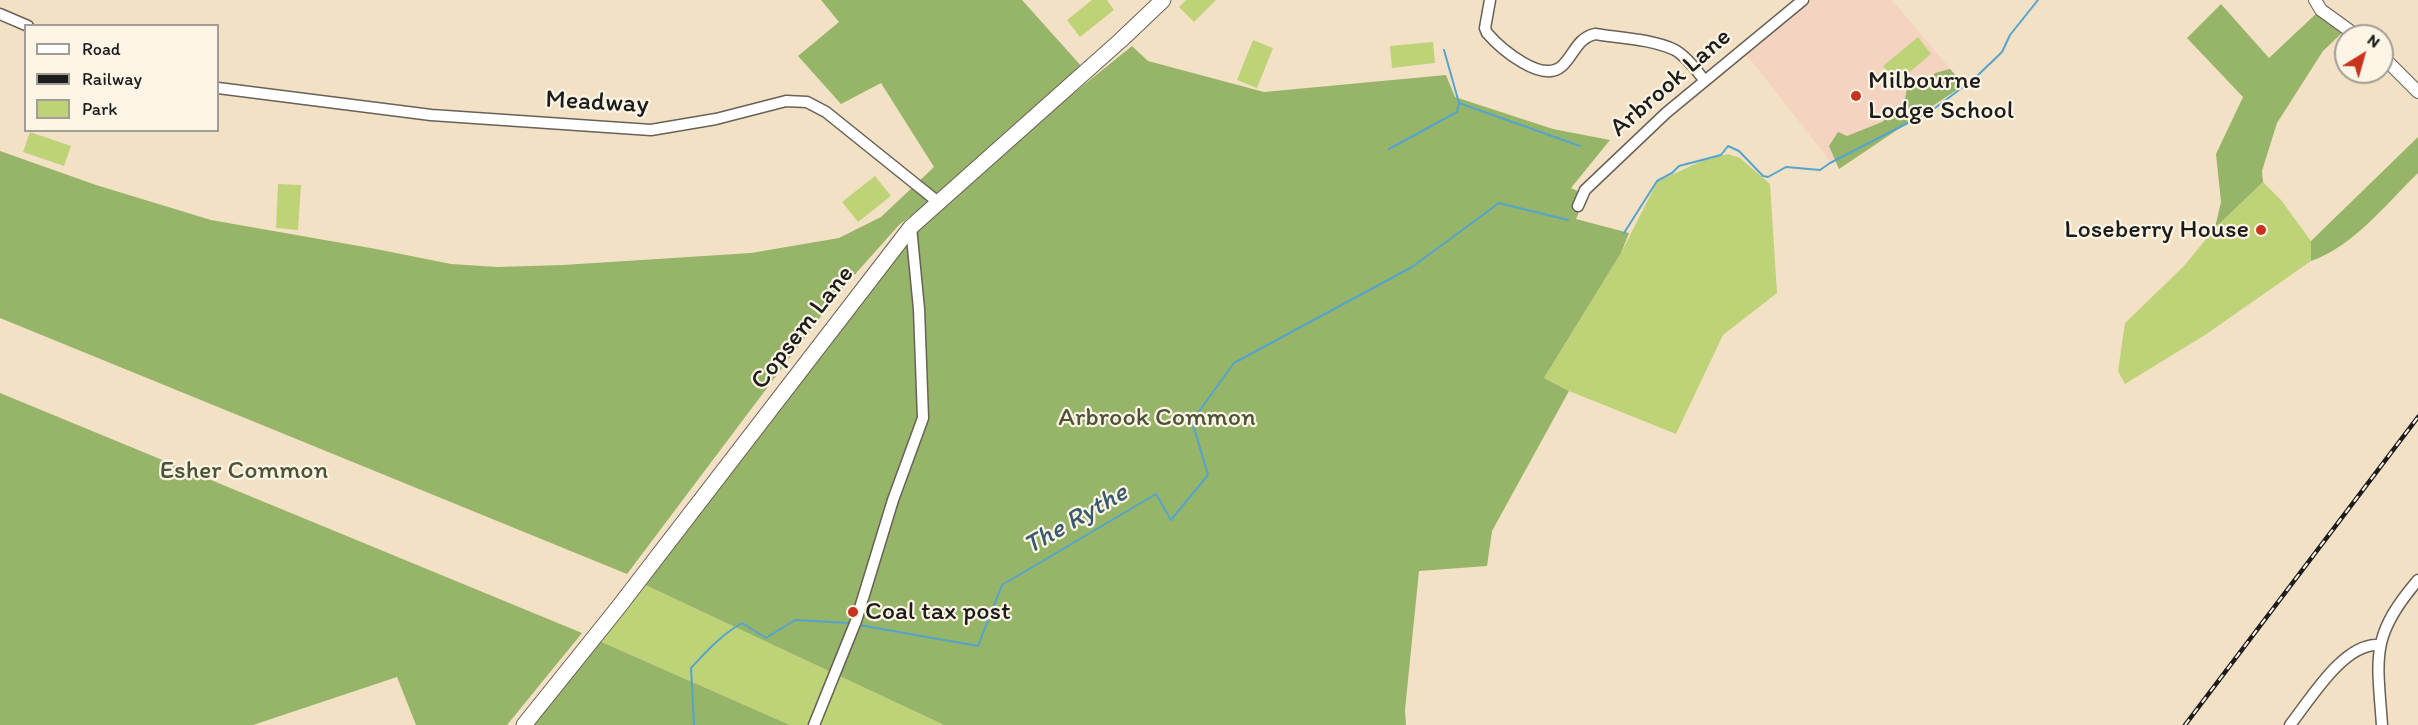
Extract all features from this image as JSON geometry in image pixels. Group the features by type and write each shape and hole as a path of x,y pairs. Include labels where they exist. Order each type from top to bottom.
{"main road":[{"name":"Copsem Lane","path":"524,725 617,609 911,227 1163,0"}],"street":[{"path":"1490,0 1485,28 1487,33 1534,70 1549,72 1561,67 1581,41 1595,34 1656,44 1674,50 1682,55 1705,81"},
{"path":"2315,0 2321,10 2340,24"},
{"name":"Arbrook Lane","path":"1578,206 1585,190 1605,169 1666,113 1795,3"},
{"path":"0,14 24,24"},
{"path":"2394,68 2418,92"},
{"name":"Meadway","path":"219,88 431,115 651,130 690,125 770,104 797,100 826,112 938,202"},
{"path":"814,725 855,625 893,500 923,418 920,309 911,227"},
{"path":"2382,725 2378,671 2379,645 2393,613 2418,580"},
{"path":"2290,725 2348,655 2364,646 2379,645"}],"shaded area":[{"name":"Milbourne Lodge School","path":"1811,0 1892,0 1958,78 1830,161 1746,54"}],"green space":[{"path":"821,0 1022,0 1083,68 950,185 899,225 840,291 627,574 0,318 0,151 96,185 211,220 451,264 497,267 563,265 751,253 839,238 881,217 934,167 881,83 841,104 798,56 839,22"},
{"path":"1092,0 1107,0 1114,10 1080,37 1067,20"},
{"path":"1186,0 1216,0 1194,22 1179,7"},
{"path":"2221,4 2269,58 2319,11 2335,24 2334,41 2323,51 2277,123 2262,171 2263,182 2215,228 2221,202 2216,154 2243,97 2187,38"},
{"path":"1918,37 1931,54 1898,82 1883,66"},
{"path":"1253,40 1273,48 1257,88 1237,80"},
{"path":"1433,42 1435,63 1392,68 1390,46"},
{"name":"Arbrook Common","path":"1132,46 1148,61 1264,92 1446,75 1455,97 1553,129 1610,140 1571,188 1586,195 1576,219 1629,233 1621,253 1544,378 1569,391 1492,531 1487,566 1419,571 1405,710 1406,725 944,725 641,583 890,259 965,181"},
{"path":"1950,69 1964,85 1839,169 1829,146 1838,132 1847,136 1882,122 1904,104 1907,88 1925,87 1935,73"},
{"path":"30,132 71,146 64,166 23,152"},
{"path":"2418,137 2418,173 2355,235 2327,254 2311,261 2311,241"},
{"path":"1728,154 1740,158 1770,184 1777,293 1723,335 1676,434 1569,391 1544,378 1621,253 1657,182 1701,161"},
{"path":"875,176 891,196 858,222 842,202"},
{"path":"2263,182 2281,200 2311,241 2311,261 2205,335 2125,384 2118,371 2125,323 2184,266 2215,228"},
{"path":"278,184 301,185 298,230 276,228"},
{"path":"0,393 582,633 507,725 416,725 397,677 253,725 0,725"},
{"path":"641,583 944,725 790,725 597,640"},
{"path":"597,640 790,725 531,725"}],"waterway":[{"path":"1624,233 1657,181 1672,173 1679,166 1721,155 1728,146 1739,151 1763,176 1768,177 1786,167 1820,170 1931,111 1975,78 2002,52 2010,35 2038,0"},
{"path":"1389,149 1457,112 1459,103 1444,50"},
{"path":"1459,103 1580,146"},
{"name":"The Rythe","path":"859,625 978,646 1002,585 1156,494 1171,520 1208,475 1192,421 1234,363 1412,267 1499,203 1568,220"},
{"name":"The Rythe","path":"694,725 691,668 734,628 742,623 766,638 795,620 850,623"}],"railway":[{"path":"2185,725 2418,417"}],"place":[{"name":"Milbourne Lodge School","path":"1856,96"},
{"name":"Loseberry House","path":"2261,230"},
{"name":"Coal tax post","path":"853,612"}],"park label":[{"name":"Esher Common","path":"244,471"}]}
